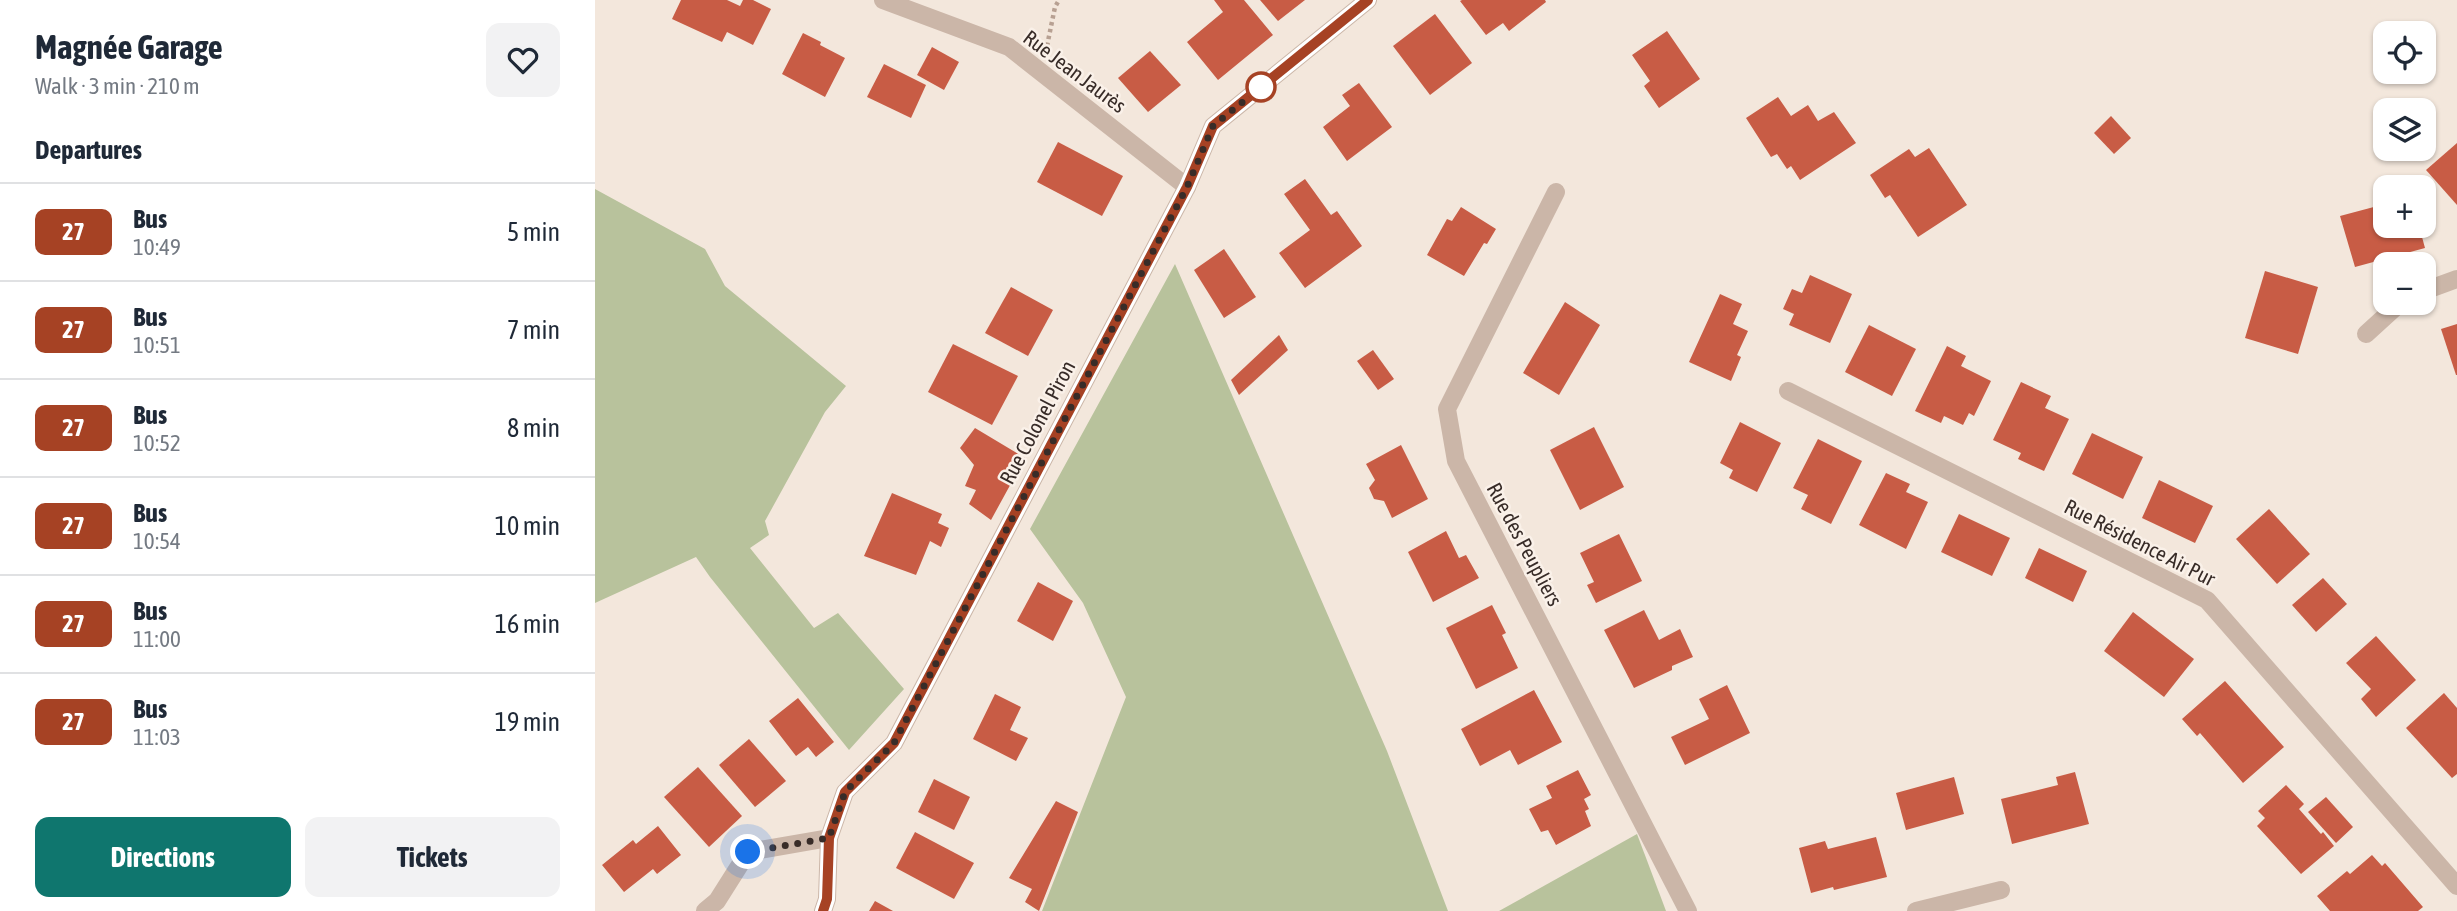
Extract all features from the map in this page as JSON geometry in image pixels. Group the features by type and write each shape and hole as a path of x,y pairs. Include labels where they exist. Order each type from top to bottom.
{"street":[{"name":"Rue Jean Jaurès","path":"883,0 1009,47 1187,187"},
{"name":"Rue Colonel Piron","path":"823,911 827,899 829,838 845,792 894,743 1187,187 1213,126 1368,0"},
{"name":"Rue des Peupliers","path":"1556,192 1447,409 1456,461 1688,911"},
{"path":"2436,287 2457,279"},
{"path":"2366,334 2387,315"},
{"name":"Rue Résidence Air Pur","path":"1789,391 2207,600 2457,886"},
{"path":"705,911 717,901 748,852 829,838"},
{"path":"1916,911 2001,890"}],"path":[{"path":"1042,73 1055,7 1059,0"}],"green space":[{"path":"595,189 705,249 725,286 846,386 825,412 765,521 769,535 750,548 814,628 838,613 904,689 849,750 696,557 595,603"},
{"path":"1175,264 1387,751 1448,911 1042,911 1126,697 1083,603 1030,529"},
{"path":"1637,834 1666,911 1499,911"}],"building":[{"path":"681,0 727,0 740,6 743,0 753,0 771,9 753,45 727,32 722,42 672,19"},
{"path":"1214,0 1244,0 1273,35 1218,80 1187,42 1223,12"},
{"path":"1260,0 1305,0 1278,21"},
{"path":"1460,1 1546,2 1509,31 1503,23 1486,35"},
{"path":"1435,14 1472,63 1430,95 1393,46"},
{"path":"1667,31 1700,79 1659,108 1644,86 1650,81 1632,55"},
{"path":"803,33 845,58 825,97 782,74"},
{"path":"932,47 959,62 944,90 917,75"},
{"path":"1150,51 1181,85 1148,112 1118,78"},
{"path":"884,64 926,85 911,118 867,97"},
{"path":"1359,83 1392,127 1347,161 1323,127 1350,106 1342,95"},
{"path":"1778,97 1791,116 1808,105 1818,121 1834,112 1856,143 1800,180 1791,166 1787,169 1777,154 1771,157 1746,118"},
{"path":"2111,116 2131,138 2114,154 2094,133"},
{"path":"1058,142 1123,176 1102,216 1037,182"},
{"path":"2457,143 2457,205 2436,181 2436,175 2430,175 2426,170"},
{"path":"1929,148 1967,205 1918,237 1890,195 1885,198 1870,175 1909,149 1915,157"},
{"path":"1305,179 1331,215 1337,211 1362,246 1305,288 1279,253 1310,230 1284,194"},
{"path":"1461,207 1496,229 1464,276 1427,255 1447,219 1452,221"},
{"path":"2373,207 2373,238 2422,238 2425,248 2410,252 2373,252 2373,262 2355,267 2340,216"},
{"path":"1224,249 1256,297 1224,318 1194,270"},
{"path":"2265,271 2318,287 2298,354 2245,338"},
{"path":"1810,275 1852,294 1830,343 1789,325 1794,314 1783,309 1792,289 1802,293"},
{"path":"1011,287 1053,310 1028,356 985,333"},
{"path":"1720,294 1742,304 1733,324 1748,331 1737,355 1741,357 1731,381 1689,362"},
{"path":"1565,302 1600,325 1559,395 1523,373"},
{"path":"2457,324 2457,375 2456,375 2441,329"},
{"path":"1869,325 1916,349 1892,396 1845,372"},
{"path":"1279,335 1288,350 1239,395 1231,380"},
{"path":"953,344 1018,376 992,425 928,392"},
{"path":"1947,346 1966,356 1961,366 1991,381 1974,416 1969,413 1963,425 1944,416 1941,423 1915,411"},
{"path":"1373,350 1394,379 1378,390 1357,361"},
{"path":"2021,382 2051,396 2045,408 2069,419 2044,471 2018,459 2021,453 1993,440"},
{"path":"1740,422 1781,443 1757,492 1729,478 1733,470 1720,463"},
{"path":"1594,427 1624,487 1580,510 1550,450"},
{"path":"975,428 1025,458 991,520 969,504 976,490 965,486 974,465 960,448"},
{"path":"2092,433 2143,457 2123,499 2072,474"},
{"path":"1818,439 1862,461 1831,524 1801,509 1808,495 1793,488"},
{"path":"1401,445 1428,499 1392,518 1384,501 1374,499 1369,488 1375,480 1366,464"},
{"path":"1886,473 1910,484 1906,492 1928,502 1906,549 1859,525"},
{"path":"2159,480 2213,506 2195,543 2142,518"},
{"path":"892,493 942,514 938,523 949,528 941,547 930,541 916,575 864,556"},
{"path":"2269,509 2310,554 2277,584 2236,539"},
{"path":"1959,514 2010,538 1992,576 1941,552"},
{"path":"1446,531 1459,558 1466,555 1479,578 1433,602 1408,552"},
{"path":"1619,534 1642,581 1596,603 1587,585 1594,582 1580,553"},
{"path":"2039,548 2087,571 2073,602 2025,578"},
{"path":"2323,578 2347,604 2316,632 2292,605"},
{"path":"1038,582 1073,601 1053,641 1017,621"},
{"path":"1492,605 1506,633 1502,635 1518,668 1476,689 1446,628"},
{"path":"1644,610 1659,640 1680,629 1693,657 1634,688 1604,630"},
{"path":"2133,612 2194,659 2164,697 2104,651"},
{"path":"2376,636 2416,680 2376,717 2361,699 2371,689 2346,663"},
{"path":"2225,681 2284,747 2243,783 2200,733 2197,736 2182,719"},
{"path":"1727,685 1750,733 1685,765 1671,737 1709,719 1699,699"},
{"path":"1534,690 1562,742 1518,765 1510,750 1480,766 1461,729"},
{"path":"2444,693 2457,708 2457,774 2452,778 2406,728"},
{"path":"995,694 1021,707 1010,730 1028,738 1016,761 973,739"},
{"path":"798,698 834,742 816,757 808,747 796,756 769,721"},
{"path":"749,739 786,781 755,807 719,765"},
{"path":"698,767 742,816 709,847 664,797"},
{"path":"1578,770 1591,795 1584,799 1589,809 1585,811 1591,826 1556,845 1548,830 1541,832 1529,809 1552,798 1546,786"},
{"path":"2075,772 2089,824 2012,844 2001,799 2058,785 2056,777"},
{"path":"1954,777 1964,814 1906,830 1896,793"},
{"path":"934,779 970,797 954,830 918,812"},
{"path":"2286,785 2304,804 2299,809 2334,846 2301,874 2257,826 2265,818 2258,811"},
{"path":"2326,797 2353,827 2336,843 2308,812"},
{"path":"1056,801 1078,812 1039,911 1025,902 1032,889 1009,878"},
{"path":"658,826 681,855 657,874 653,869 624,892 602,865 633,840 636,844"},
{"path":"915,832 974,863 954,899 896,868"},
{"path":"1876,837 1887,877 1811,893 1799,848 1825,841 1828,849"},
{"path":"2372,855 2382,866 2385,863 2423,907 2418,911 2330,911 2317,896 2347,871 2350,874"},
{"path":"875,901 893,911 869,911"}],"bus line":[{"name":"27","path":"823,911 827,899 829,838 845,792 894,743 1187,187 1213,126 1368,0"}],"route":[{"path":"748,852 829,838 845,792 894,743 1187,187 1213,126 1261,87"}]}
